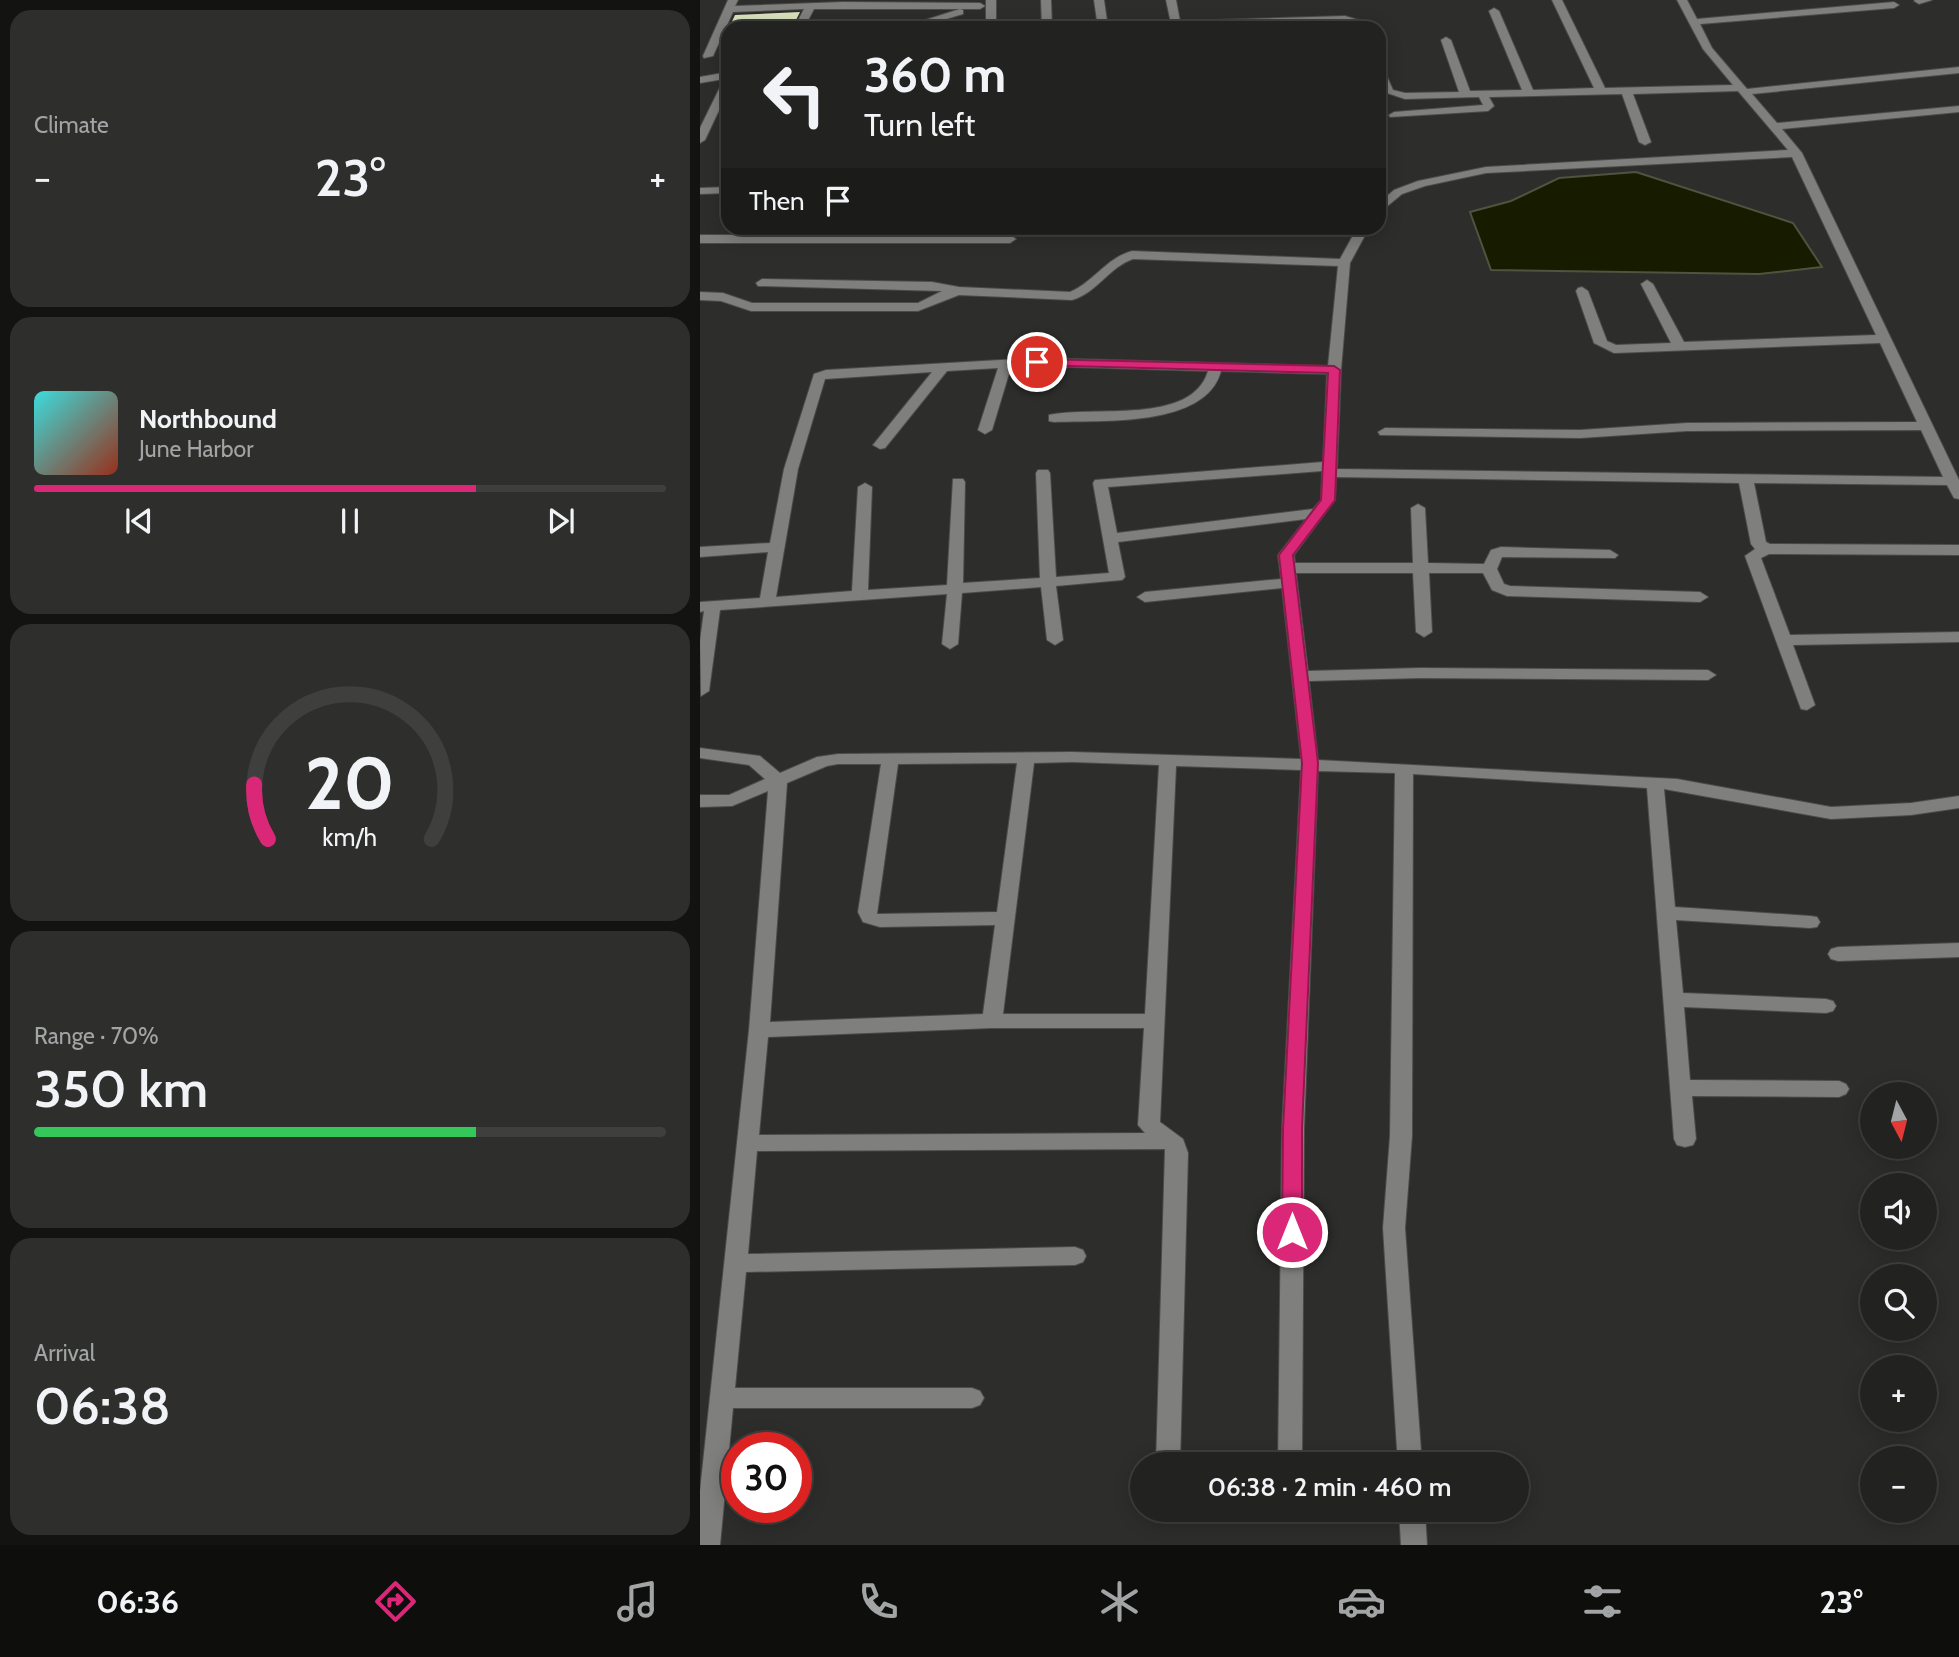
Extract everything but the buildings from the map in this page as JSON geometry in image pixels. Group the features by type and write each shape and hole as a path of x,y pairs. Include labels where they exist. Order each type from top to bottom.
{"street":[{"path":"1046,0 1047,21"},
{"path":"1099,0 1102,21"},
{"path":"1171,0 1176,21"},
{"path":"1557,0 1601,91"},
{"path":"701,691 707,606 1117,577 1100,483 1331,469 1956,488 1796,153 1708,49 1682,0"},
{"path":"1919,1 1927,0"},
{"path":"723,21 731,4 811,6 987,3"},
{"path":"928,21 987,3"},
{"path":"987,3 990,21"},
{"path":"1693,22 1894,5"},
{"path":"803,21 811,6"},
{"path":"1494,12 1530,93"},
{"path":"1297,21 1352,21"},
{"path":"708,56 721,27"},
{"path":"1446,40 1466,95"},
{"path":"1386,87 1395,95 1742,90 1959,69"},
{"path":"700,80 721,76"},
{"path":"1626,90 1645,142"},
{"path":"1394,115 1488,108 1482,94"},
{"path":"700,140 721,95"},
{"path":"1774,127 1959,109"},
{"path":"1386,198 1422,183 1486,170 1796,153"},
{"path":"700,191 721,190"},
{"path":"1290,1452 1293,1129 1310,763 1286,555 1328,500 1334,370 1344,262 1359,235"},
{"path":"700,239 1010,239"},
{"path":"762,284 932,286 1072,296 1082,293 1123,257 1132,255 1344,262"},
{"path":"1647,284 1680,347"},
{"path":"700,296 723,297 751,307 918,307 929,305 943,294 959,290"},
{"path":"1582,291 1601,343 1614,349 1885,339"},
{"path":"767,602 791,469 819,377 840,372 1006,363 1334,370"},
{"path":"985,430 1006,363"},
{"path":"880,446 944,366"},
{"path":"1054,418 1167,408 1206,390 1212,383 1216,366"},
{"path":"1385,432 1580,434 1687,427 1926,426"},
{"path":"1043,473 1048,582 1055,640"},
{"path":"1746,480 1759,544 1766,549"},
{"path":"950,644 955,589 958,482"},
{"path":"860,595 865,487"},
{"path":"1419,508 1424,632"},
{"path":"1110,538 1318,513"},
{"path":"700,552 777,547"},
{"path":"1807,705 1753,556 1766,549 1959,550"},
{"path":"1489,569 1496,553 1501,552 1611,555"},
{"path":"1145,597 1289,575 1420,567 1489,569"},
{"path":"1489,569 1498,587 1507,591 1700,597"},
{"path":"1784,640 1959,638"},
{"path":"1301,676 1420,673 1708,675"},
{"path":"700,752 754,760 778,781"},
{"path":"700,801 732,800 822,761 1026,758 1310,763 1655,782 1831,813 1911,809 1959,802"},
{"path":"992,1021 1026,758"},
{"path":"890,760 867,912 870,918 880,921 1006,918"},
{"path":"1168,760 1149,1125 1170,1142 1177,1153 1168,1452"},
{"path":"1404,768 1401,1136 1394,1228 1409,1452"},
{"path":"707,1545 759,1030 778,781"},
{"path":"1655,782 1685,1139"},
{"path":"1666,914 1810,922"},
{"path":"1838,954 1959,950"},
{"path":"1673,1000 1826,1006"},
{"path":"759,1030 992,1021 1153,1021"},
{"path":"1681,1088 1839,1089"},
{"path":"747,1143 1170,1142"},
{"path":"735,1263 1075,1256"},
{"path":"722,1398 972,1398"},
{"path":"1413,1522 1414,1545"}],"shaded area":[{"path":"1636,172 1793,223 1822,267 1759,274 1491,270 1470,212 1511,201 1559,178"}],"route":[{"path":"1037,362 1334,370 1328,500 1286,555 1310,763 1293,1129 1292,1232"}]}
